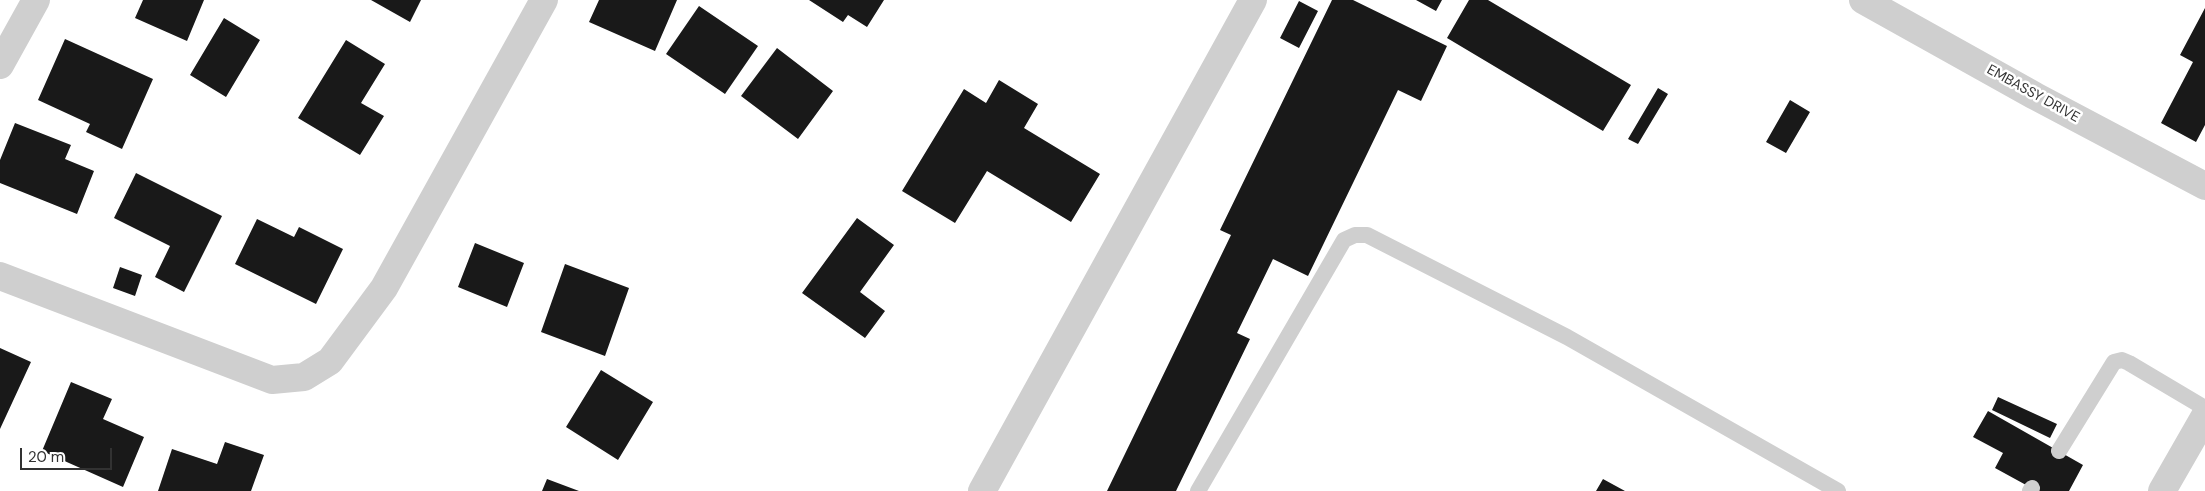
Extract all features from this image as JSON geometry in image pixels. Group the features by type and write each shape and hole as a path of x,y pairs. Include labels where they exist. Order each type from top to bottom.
{"street":[{"path":"0,65 36,0"},
{"path":"0,276 272,380 304,377 330,361 384,288 544,0"},
{"path":"982,491 1253,0"},
{"name":"EMBASSY DRIVE","path":"1863,0 2035,96 2205,186"},
{"path":"2162,491 2205,416"}],"lane":[{"path":"1198,491 1344,240 1355,235 1367,235 1567,337 1838,491"},
{"path":"2059,451 2114,362 2122,360 2129,363 2205,408"}],"building":[{"path":"143,0 204,0 187,41 135,18"},
{"path":"371,0 421,0 410,22"},
{"path":"599,0 677,0 655,51 589,22"},
{"path":"809,0 884,0 867,27 848,15 843,22"},
{"path":"1332,0 1353,0 1447,46 1421,101 1398,90 1308,276 1273,259 1237,333 1250,339 1176,491 1107,491 1231,235 1220,230"},
{"path":"1416,0 1442,0 1436,11"},
{"path":"1469,0 1488,0 1631,85 1603,131 1447,38"},
{"path":"1299,1 1318,11 1299,48 1280,38"},
{"path":"699,6 758,46 725,94 666,54"},
{"path":"2205,8 2205,125 2196,142 2161,123 2193,62 2180,55"},
{"path":"224,18 260,40 226,97 190,75"},
{"path":"65,39 153,79 122,149 86,132 90,124 38,100"},
{"path":"346,40 385,64 361,103 384,116 360,155 298,118"},
{"path":"777,48 833,91 798,139 741,96"},
{"path":"999,80 1038,104 1024,128 1100,174 1071,222 987,171 955,223 902,191 964,89 986,103"},
{"path":"1658,88 1668,94 1638,144 1628,139"},
{"path":"1790,100 1810,112 1786,153 1766,142"},
{"path":"15,123 71,145 65,159 94,171 77,214 0,183 0,160"},
{"path":"136,173 222,216 184,292 155,277 170,246 114,218"},
{"path":"857,218 894,245 860,292 885,311 865,338 802,293"},
{"path":"257,219 294,237 299,227 343,249 316,304 235,264"},
{"path":"475,243 524,263 507,307 458,287"},
{"path":"565,264 629,288 605,356 541,332"},
{"path":"120,267 142,275 135,296 113,288"},
{"path":"0,348 31,362 0,429"},
{"path":"601,370 653,402 618,460 566,427"},
{"path":"71,382 112,399 103,419 144,437 123,487 42,451"},
{"path":"1998,397 2057,424 2050,438 1992,410"},
{"path":"1988,411 2083,465 2069,491 2037,491 1995,468 2003,453 1973,437"},
{"path":"225,442 264,455 251,491 158,491 172,449 217,464"},
{"path":"547,479 579,491 542,491"},
{"path":"1603,479 1625,491 1596,491"}]}
